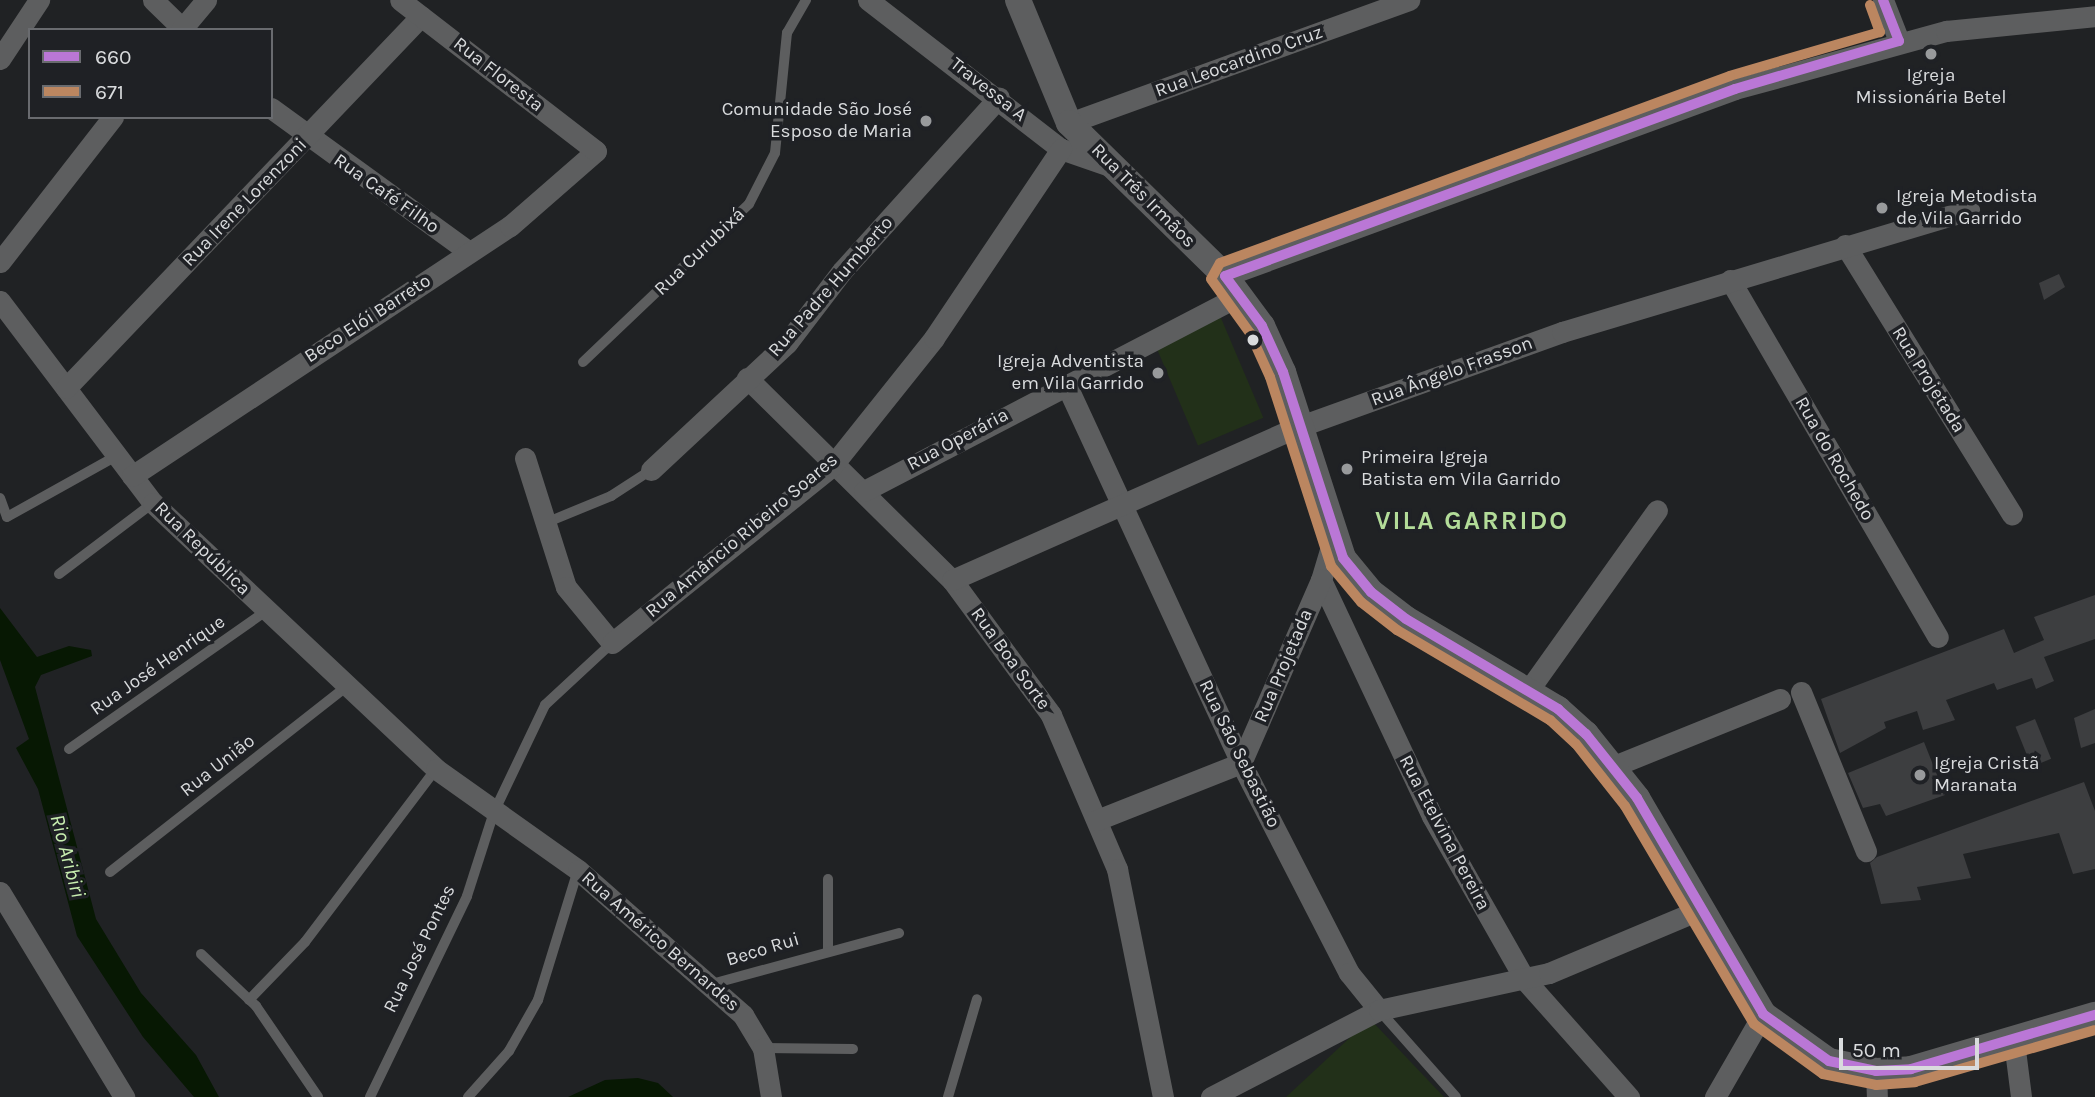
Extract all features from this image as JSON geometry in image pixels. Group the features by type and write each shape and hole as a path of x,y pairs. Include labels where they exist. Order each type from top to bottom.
{"street":[{"path":"0,59 39,0"},
{"path":"153,0 181,28"},
{"path":"183,28 206,0"},
{"name":"Rua Floresta","path":"400,0 596,151"},
{"name":"Travessa A","path":"868,0 999,97 1061,149 1113,167"},
{"name":"Rua Três Irmãos","path":"1018,0 1069,123 1232,286 1283,372 1333,540 1371,592 1528,691 1577,726 1614,766 1763,1014 1829,1061 1877,1084 1911,1069 2014,1042 2095,1015"},
{"name":"Rua Leocardino Cruz","path":"1069,123 1409,0"},
{"path":"1883,0 1899,41"},
{"name":"Rua Irene Lorenzoni","path":"66,388 421,16"},
{"name":"Rua Operária","path":"864,491 1066,384 1232,286 1735,89 1899,41 2000,22 2095,16"},
{"name":"Rua Padre Humberto","path":"651,470 787,343 842,271 999,97"},
{"name":"Rua Café Filho","path":"273,110 306,139 469,252"},
{"path":"0,262 111,119"},
{"name":"Rua Amâncio Ribeiro Soares","path":"612,643 832,466 934,338 1061,149"},
{"name":"Beco Elói Barreto","path":"132,476 510,226 596,151"},
{"name":"Rua Ângelo Frasson","path":"952,580 1298,427 1562,332 1969,210"},
{"name":"Rua Projetada","path":"1845,245 2012,514"},
{"name":"Rua do Rochedo","path":"1730,280 1938,637"},
{"name":"Rua República","path":"0,301 153,503 436,769"},
{"name":"Rua Boa Sorte","path":"747,378 832,466 864,491 952,580 1051,715 1097,820 1127,906 1163,1097"},
{"name":"Rua São Sebastião","path":"1066,384 1241,763 1349,973 1379,1010"},
{"path":"526,458 542,524 566,587 612,643"},
{"path":"1528,691 1657,510"},
{"path":"1321,580 1333,540"},
{"name":"Rua Projetada","path":"1241,763 1321,580"},
{"name":"Rua Etelvina Pereira","path":"1321,580 1433,816 1525,980 1629,1097"},
{"path":"1801,692 1866,851"},
{"path":"1614,766 1780,699"},
{"path":"1097,820 1241,763"},
{"name":"Rua Américo Bernardes","path":"436,769 578,870 743,1015 763,1048 771,1097"},
{"path":"0,891 9,929 124,1097"},
{"path":"1220,1095 1379,1010 1525,980 1699,910"},
{"path":"1715,1097 1763,1014"},
{"path":"2014,1042 2021,1097"}],"lane":[{"name":"Rua Curubixá","path":"583,362 749,204 775,153 787,33 806,0"},
{"path":"0,498 7,517 116,456"},
{"name":"Rua Padre Humberto","path":"542,524 611,496 651,470"},
{"path":"59,574 153,503"},
{"name":"Rua José Henrique","path":"69,749 266,611"},
{"name":"Rua Amâncio Ribeiro Soares","path":"494,812 545,705 612,643"},
{"name":"Rua União","path":"110,872 347,686"},
{"path":"249,1000 305,942 436,769"},
{"name":"Rua José Pontes","path":"370,1097 467,896 494,812"},
{"path":"468,1097 509,1051 538,1000 578,870"},
{"name":"Beco Rui","path":"828,879 828,949"},
{"name":"Beco Rui","path":"708,985 828,949 899,933"},
{"path":"201,954 249,1000 318,1097"},
{"path":"948,1097 977,999"},
{"name":"Rua São Sebastião","path":"1379,1010 1456,1097"},
{"path":"763,1048 853,1049"}],"shaded area":[{"path":"1218,311 1263,418 1198,446 1153,339"},
{"path":"1370,1019 1444,1097 1286,1097"}],"water":[{"name":"Rio Aribiri","path":"0,608 37,657 69,646 91,650 92,656 41,675 35,687 96,919 141,993 196,1055 219,1097 194,1097 143,1037 77,936 38,789 16,748 29,739 0,660"},
{"path":"638,1078 658,1083 673,1097 568,1097 605,1080"}],"building":[{"path":"2059,274 2065,287 2044,300 2039,283"},
{"path":"2095,595 2095,639 2044,657 2054,681 2036,689 2032,678 1997,690 1994,683 1946,700 1955,720 1923,730 1917,711 1884,722 1886,728 1840,753 1821,699 2004,629 2014,653 2044,640 2034,617"},
{"path":"2095,709 2095,743 2081,748 2074,718"},
{"path":"2035,719 2051,759 2032,767 2016,727"},
{"path":"1924,742 1945,795 1886,816 1880,804 1863,808 1848,773"},
{"path":"2084,782 2095,811 2095,869 2073,874 2059,833 1963,854 1971,878 1917,887 1921,900 1881,904 1870,863 1877,857"}],"transit line":[{"name":"660","path":"1883,0 1899,41 1735,89 1225,276 1262,326 1283,372 1343,558 1371,592 1406,619 1558,709 1586,734 1637,798 1763,1014 1829,1061 1876,1071 1911,1069 2095,1015"},
{"name":"671","path":"1870,5 1880,32 1730,76 1220,263 1211,279 1250,333 1270,377 1331,566 1361,602 1397,630 1550,720 1576,744 1625,806 1754,1024 1823,1074 1876,1085 1915,1082 2095,1030"}],"place":[{"name":"Igreja Missionária Betel","path":"1931,54"},
{"name":"Comunidade São José Esposo de Maria","path":"926,121"},
{"name":"Igreja Metodista de Vila Garrido","path":"1882,208"},
{"name":"Igreja Adventista em Vila Garrido","path":"1158,373"},
{"name":"Primeira Igreja Batista em Vila Garrido","path":"1347,469"},
{"name":"Igreja Cristã Maranata","path":"1920,775"}],"district":[{"name":"VILA GARRIDO","path":"1472,521"}]}
